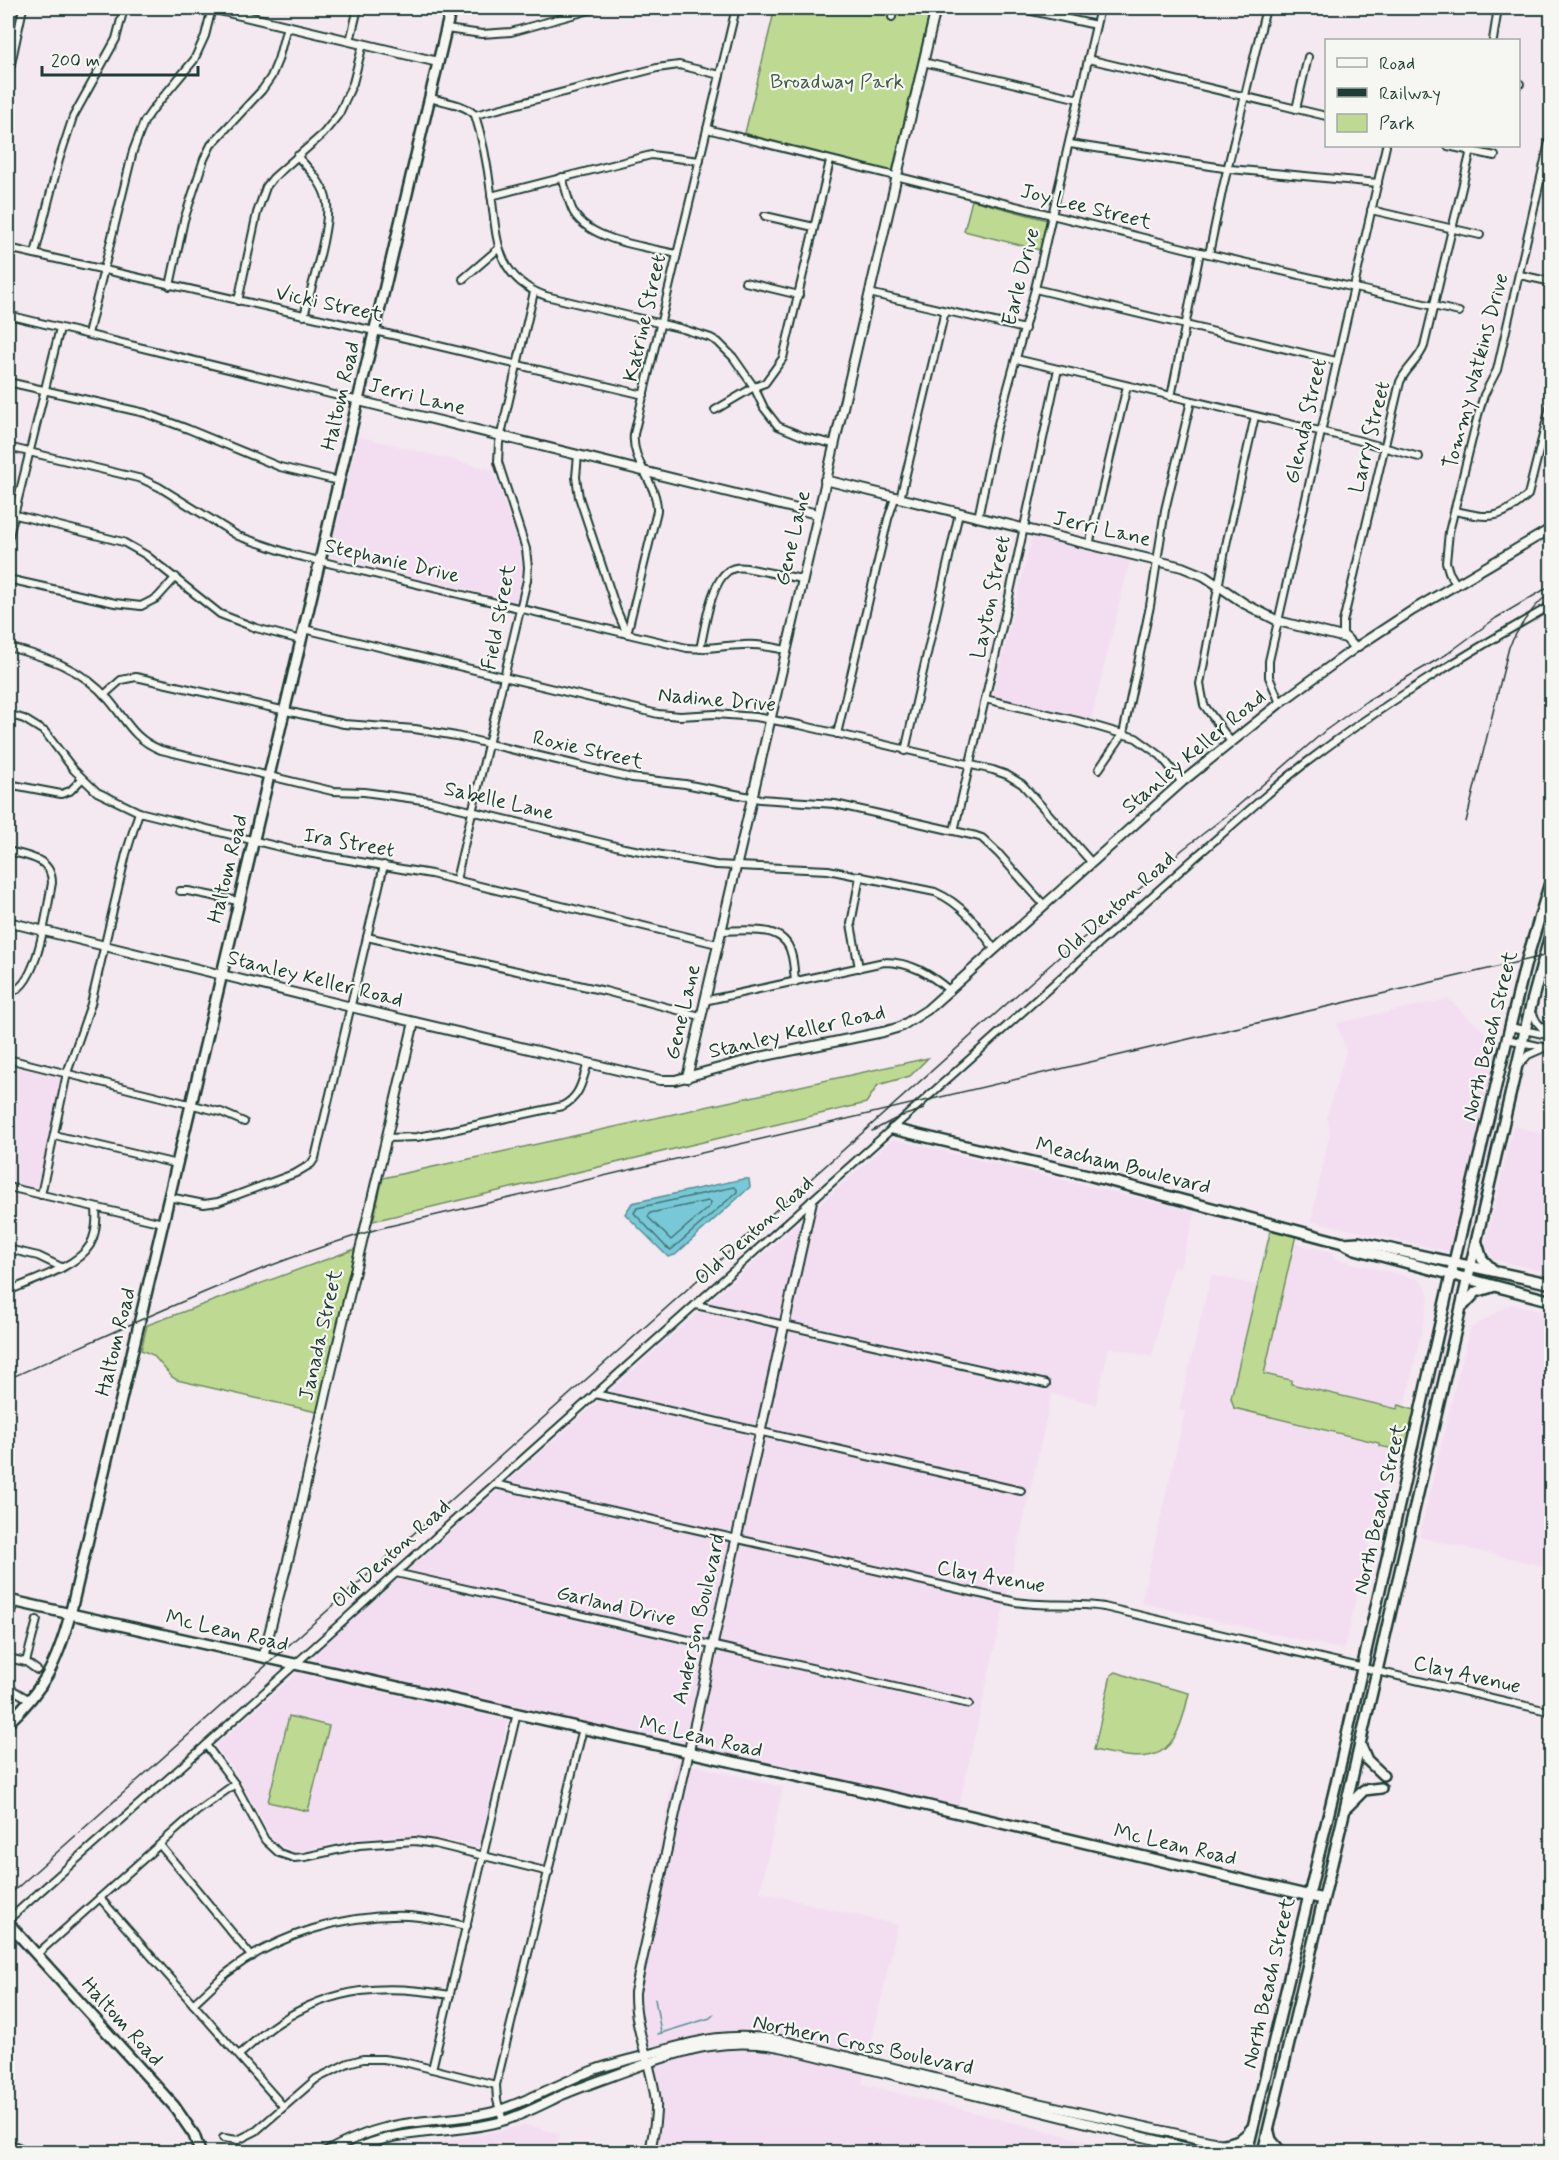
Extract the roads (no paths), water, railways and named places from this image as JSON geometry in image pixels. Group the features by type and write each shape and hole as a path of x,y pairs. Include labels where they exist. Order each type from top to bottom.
{"main road":[{"name":"Haltom Road","path":"8,1723 39,1690 53,1666 70,1615 451,8"},
{"name":"North Beach Street","path":"1247,2151 1490,1110 1525,966 1551,876"},
{"name":"North Beach Street","path":"1261,2152 1355,1768 1522,1042 1551,928"},
{"path":"1490,1110 1506,1114"},
{"name":"Meacham Boulevard","path":"893,1129 1088,1175 1343,1243 1355,1249 1468,1281 1551,1301"},
{"path":"1481,1150 1497,1154"},
{"path":"1476,1241 1482,1259 1497,1272"},
{"name":"Meacham Boulevard","path":"1343,1243 1359,1242 1551,1284"},
{"path":"1460,1312 1476,1292 1493,1287"},
{"path":"1422,1406 1437,1409"},
{"name":"Mc Lean Road","path":"11,1601 895,1798 1323,1899"},
{"path":"1355,1768 1383,1775 1367,1760 1360,1743"},
{"path":"1345,1809 1364,1790 1381,1788 1351,1781"},
{"name":"Haltom Road","path":"8,1921 36,1955 174,2106 194,2135 200,2152"},
{"path":"1223,2144 1245,2137 1254,2124"},
{"path":"1268,2129 1271,2140 1281,2152"}],"street":[{"path":"8,78 23,8"},
{"path":"35,254 59,160 73,117 116,39 124,8"},
{"path":"88,333 129,164 144,122 194,60 205,36 211,8 438,62"},
{"path":"350,41 358,8"},
{"path":"446,28 482,34 511,32 597,8"},
{"name":"Katrine Street","path":"627,634 657,511 655,494 642,471 633,440 736,8"},
{"path":"892,17 894,8"},
{"name":"Gene Lane","path":"687,1078 936,8"},
{"path":"1018,8 1096,25"},
{"name":"Earle Drive","path":"978,518 996,430 1035,289 1100,8"},
{"path":"1209,254 1266,8"},
{"path":"1493,39 1498,8"},
{"path":"170,286 184,220 204,159 211,145 262,90 271,77 287,26"},
{"path":"238,301 261,200 273,177 323,134 339,114 353,83 363,44"},
{"path":"1296,109 1308,57"},
{"path":"1088,59 1325,116"},
{"path":"923,63 1079,99"},
{"path":"475,115 628,74 671,65 689,66 720,75"},
{"path":"430,98 472,111 475,115 491,196 498,249 516,278 534,292 701,333 718,342 733,357 754,387 764,408 778,426 807,438 834,444"},
{"name":"Joy Lee Street","path":"707,129 1052,216 1459,312"},
{"name":"Tommy Watkins Drive","path":"1456,584 1449,572 1446,556 1449,532 1478,415 1484,395 1497,370 1551,129"},
{"path":"1070,144 1228,168 1378,183"},
{"name":"Glenda Street","path":"1280,703 1268,669 1386,147"},
{"path":"1471,148 1495,156"},
{"name":"Larry Street","path":"1346,638 1343,622 1400,382 1408,367 1422,352 1471,148"},
{"path":"491,196 651,155 700,161"},
{"path":"297,156 317,180 325,194 328,207 304,316"},
{"path":"715,410 765,383 783,358 830,161"},
{"path":"562,177 570,206 586,227 603,236 677,254"},
{"path":"1371,210 1480,235"},
{"path":"765,216 814,227"},
{"name":"Vicki Street","path":"8,248 644,395"},
{"path":"463,279 498,249"},
{"path":"1171,397 1200,252"},
{"path":"1520,275 1551,282"},
{"path":"746,282 799,295"},
{"path":"1035,289 1336,361"},
{"name":"Field Street","path":"456,880 528,573 526,549 498,462 500,436 534,292"},
{"path":"869,293 1024,329"},
{"path":"837,734 888,519 904,489 945,311"},
{"name":"Jerri Lane","path":"8,315 818,514"},
{"path":"8,540 11,513 60,328"},
{"path":"1016,359 1419,457"},
{"name":"Layton Street","path":"954,831 1058,369"},
{"path":"8,382 145,413 280,467 339,481"},
{"path":"1089,545 1127,386"},
{"path":"1455,511 1494,517 1528,495 1551,399"},
{"path":"1099,769 1123,734 1158,561 1165,510 1191,401"},
{"path":"1231,742 1204,705 1200,684 1255,416"},
{"name":"Stephanie Drive","path":"8,447 142,479 159,487 238,537 267,548 687,648 762,645 786,650"},
{"path":"578,455 576,477 579,497 617,611 627,634"},
{"name":"Jerri Lane","path":"825,480 1182,567 1204,576 1245,604 1278,621 1346,638"},
{"path":"11,513 123,542 146,555 176,577 220,614 256,628 301,640"},
{"path":"905,751 959,513"},
{"name":"Stanley Keller Road","path":"8,922 351,1007 660,1080 687,1078 760,1057 900,1027 927,1010 950,991 1182,782 1280,703 1355,648 1413,610 1551,528"},
{"path":"700,649 713,595 728,571 739,567 802,579"},
{"path":"8,579 115,603 141,606 157,598 176,577"},
{"name":"Old Denton Road","path":"8,1921 1191,861 1300,767 1428,679 1551,605"},
{"name":"Nadine Drive","path":"304,629 658,714 691,717 733,715 769,720 1007,775 1022,784 1092,863"},
{"path":"1346,638 1355,648"},
{"name":"Sabelle Lane","path":"8,647 58,661 71,668 104,695 135,734 148,745 332,791 410,798 624,848 735,867 818,868 935,892 949,898 963,909 995,950"},
{"name":"Roxie Street","path":"104,695 121,680 136,677 344,724 415,729 456,736 632,778 685,784 786,802 835,804 982,838 1044,905"},
{"path":"985,699 1078,721 1136,738 1153,748 1182,782"},
{"name":"Ira Street","path":"8,714 24,719 45,732 82,779 105,796 139,812 296,851 384,865 456,880 717,944"},
{"path":"8,784 61,794 70,791 82,779"},
{"path":"41,1195 68,1073 91,1004 126,854 139,812"},
{"path":"8,851 38,859 47,866 52,876 32,971 26,983 8,992"},
{"path":"169,1197 204,1204 218,1202 246,1193 311,1164 317,1153 384,865"},
{"path":"859,968 851,924 860,876"},
{"path":"180,891 238,902"},
{"path":"720,931 765,931 779,936 789,946 792,954 795,982"},
{"path":"367,937 605,991 700,1016"},
{"path":"704,1001 884,962 908,964 932,976 950,991"},
{"path":"1530,1009 1537,1022 1550,1036"},
{"name":"Janada Street","path":"263,1657 292,1545 414,1022"},
{"path":"1510,1027 1550,1036"},
{"path":"1507,1039 1548,1049"},
{"path":"1516,1068 1528,1055 1548,1049"},
{"path":"8,1059 221,1112 244,1122"},
{"path":"387,1138 417,1137 439,1133 562,1106 578,1094 588,1063"},
{"path":"54,1135 177,1164"},
{"path":"8,1187 163,1223"},
{"name":"Anderson Boulevard","path":"650,2152 656,2124 656,2110 652,2077 634,2010 635,1992 812,1201"},
{"path":"8,1291 61,1268 80,1256 90,1245 95,1231 96,1208"},
{"path":"8,1249 38,1256 61,1268"},
{"path":"696,1305 1046,1384"},
{"path":"596,1394 1021,1491"},
{"name":"Clay Avenue","path":"495,1484 1016,1602 1104,1607 1551,1712"},
{"name":"Garland Drive","path":"396,1573 969,1704"},
{"path":"8,1632 11,1601"},
{"path":"26,1662 36,1620"},
{"path":"8,1658 26,1662 37,1670"},
{"path":"8,1687 30,1700"},
{"path":"432,2069 517,1713"},
{"path":"503,2121 499,2110 496,2085 583,1728"},
{"path":"206,1745 235,1785 265,1840 273,1849 286,1856 305,1857 359,1845 415,1841 549,1872"},
{"path":"36,1955 196,1812 235,1785"},
{"path":"160,1845 252,1957"},
{"path":"100,1898 283,2106"},
{"path":"193,2004 228,1972 282,1941 308,1930 348,1920 407,1916 466,1926"},
{"path":"239,2055 279,2022 308,2006 338,1996 357,1991 399,1988 450,1995"},
{"name":"Northern Cross Boulevard","path":"330,2152 356,2137 386,2127 460,2119 499,2110 595,2069 714,2045 758,2043 1007,2100 1223,2144 1247,2151 1261,2152"},
{"path":"223,2138 238,2140 256,2131 316,2079 348,2063 363,2059 383,2059 496,2085"},
{"name":"Northern Cross Boulevard","path":"349,2152 400,2134 469,2128 503,2121 646,2059"},
{"name":"Northern Cross Boulevard","path":"1007,2100 1204,2152"},
{"path":"8,2144 30,2152"}],"water":[{"path":"749,1179 750,1187 675,1255 668,1257 625,1214 632,1203"}],"waterway":[{"path":"655,1999 661,2032"},
{"path":"658,2034 710,2018 714,2014"}],"railway":[{"path":"8,1896 1067,950 1098,927 1182,850 1226,816 1326,730 1368,700 1447,654 1496,618 1552,585"},
{"path":"1466,822 1509,647 1526,617 1550,593"},
{"path":"8,1379 238,1278 381,1228 1552,954"},
{"path":"872,1131 899,1117 924,1109"}],"park label":[{"name":"Broadway Park","path":"837,82"}]}
